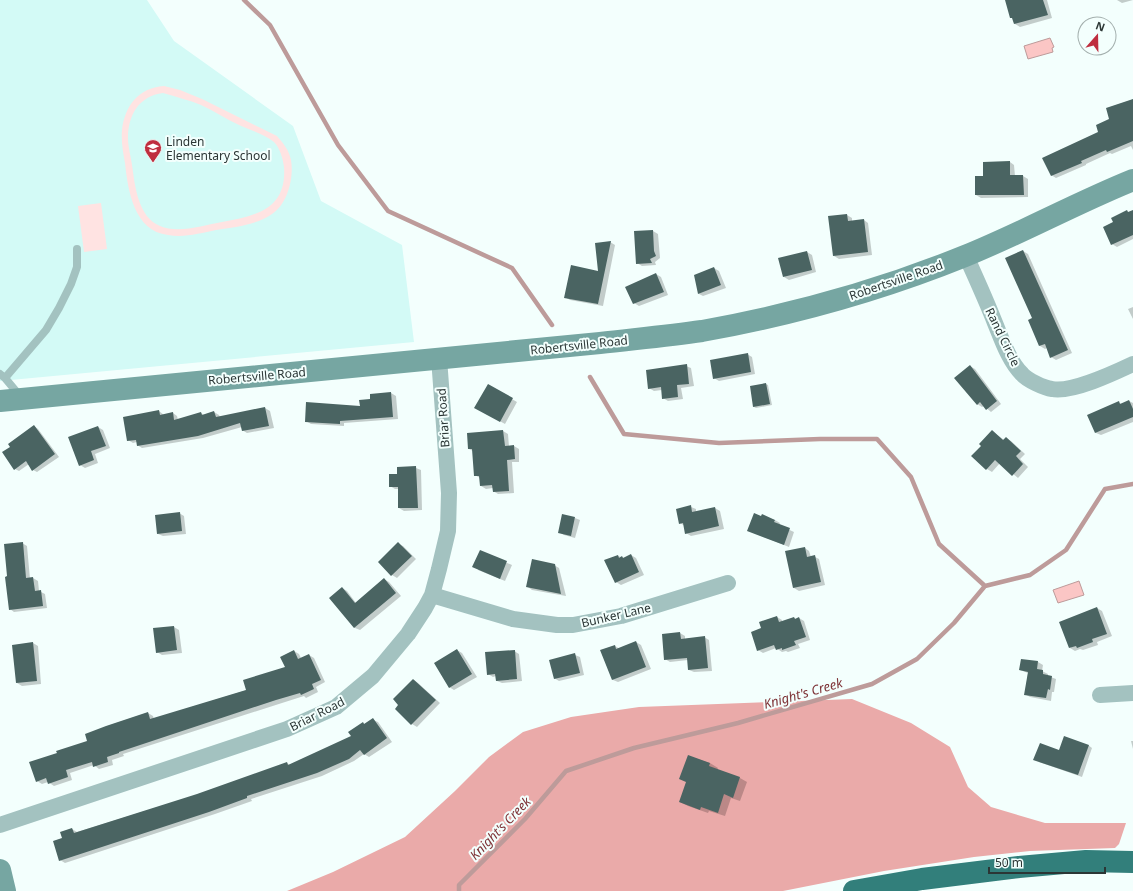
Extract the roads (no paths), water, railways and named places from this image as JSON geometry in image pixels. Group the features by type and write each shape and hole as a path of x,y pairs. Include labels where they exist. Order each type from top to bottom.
{"highway":[{"path":"854,891 922,879 1019,867 1086,861 1133,862"}],"street":[{"name":"Robertsville Road","path":"0,401 614,342 695,332 828,302 862,292 966,256 1133,180"},
{"name":"Rand Circle","path":"966,256 1001,338 1012,360 1022,375 1037,384 1052,389 1072,388 1114,373 1133,364"},
{"name":"Briar Road","path":"0,825 287,729 336,707 373,676 408,634 432,595 448,531 449,493 439,358"},
{"name":"Bunker Lane","path":"432,595 513,619 557,625 572,625 621,616 728,583"},
{"path":"1100,695 1133,693"},
{"path":"0,870 5,891"}],"lane":[{"path":"21,398 3,376 46,330 59,308 71,284 76,267 78,249"}],"waterway":[{"path":"244,0 270,25 338,145 388,211 512,268 552,325"},
{"path":"590,377 624,434 719,443 820,439 877,439 911,477 939,544 985,586"},
{"name":"Knight's Creek","path":"459,891 459,885 525,819 566,771 634,748 738,723 872,684 917,659 954,623 985,586 1030,575 1066,550 1105,489 1133,484"}],"place":[{"name":"Linden Elementary School","path":"153,163"}]}
